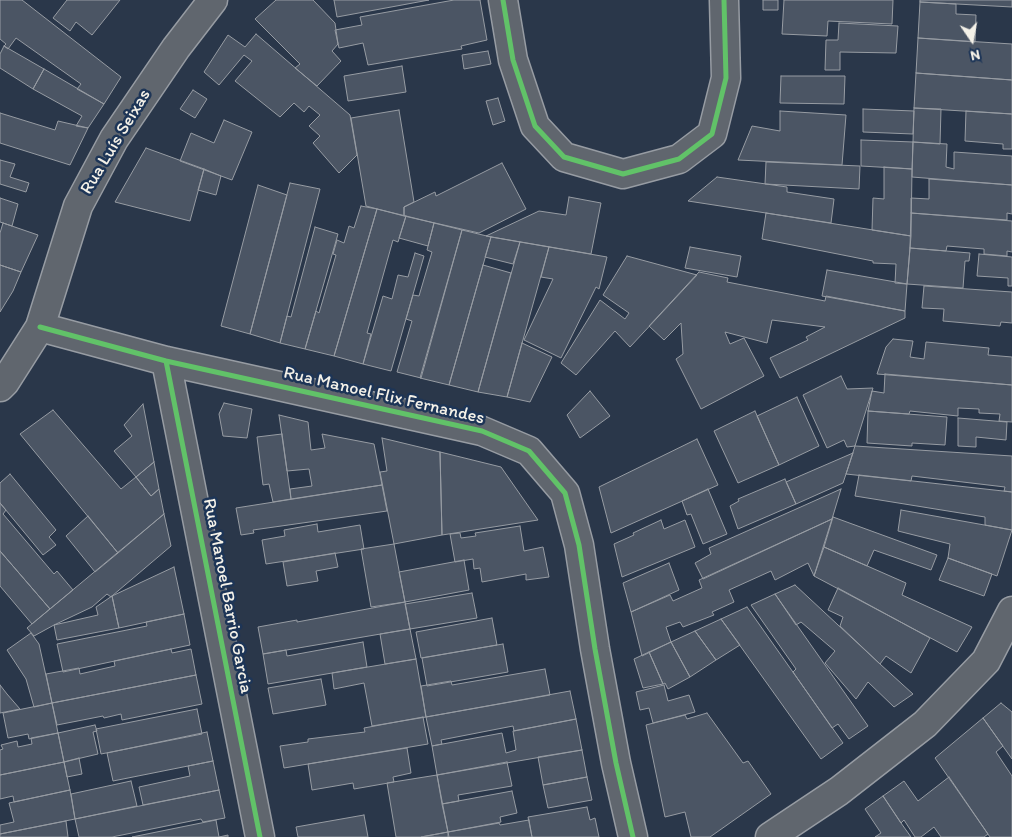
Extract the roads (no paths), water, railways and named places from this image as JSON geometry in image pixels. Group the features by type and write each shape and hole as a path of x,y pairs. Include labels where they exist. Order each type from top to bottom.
{"street":[{"name":"Rua Luís Seixas","path":"0,387 40,327 78,206 114,139 176,48 213,0"},
{"path":"503,0 513,60 535,126 564,157 623,174 679,159 712,134 726,78 724,0"},
{"name":"Rua Manoel Flix Fernandes","path":"40,327 166,361 482,431 528,452 565,493 579,545 608,716 633,837"},
{"name":"Rua Manoel Barrio Garcia","path":"166,361 260,837"},
{"path":"770,837 839,791 925,724 986,661 1012,611"}]}
